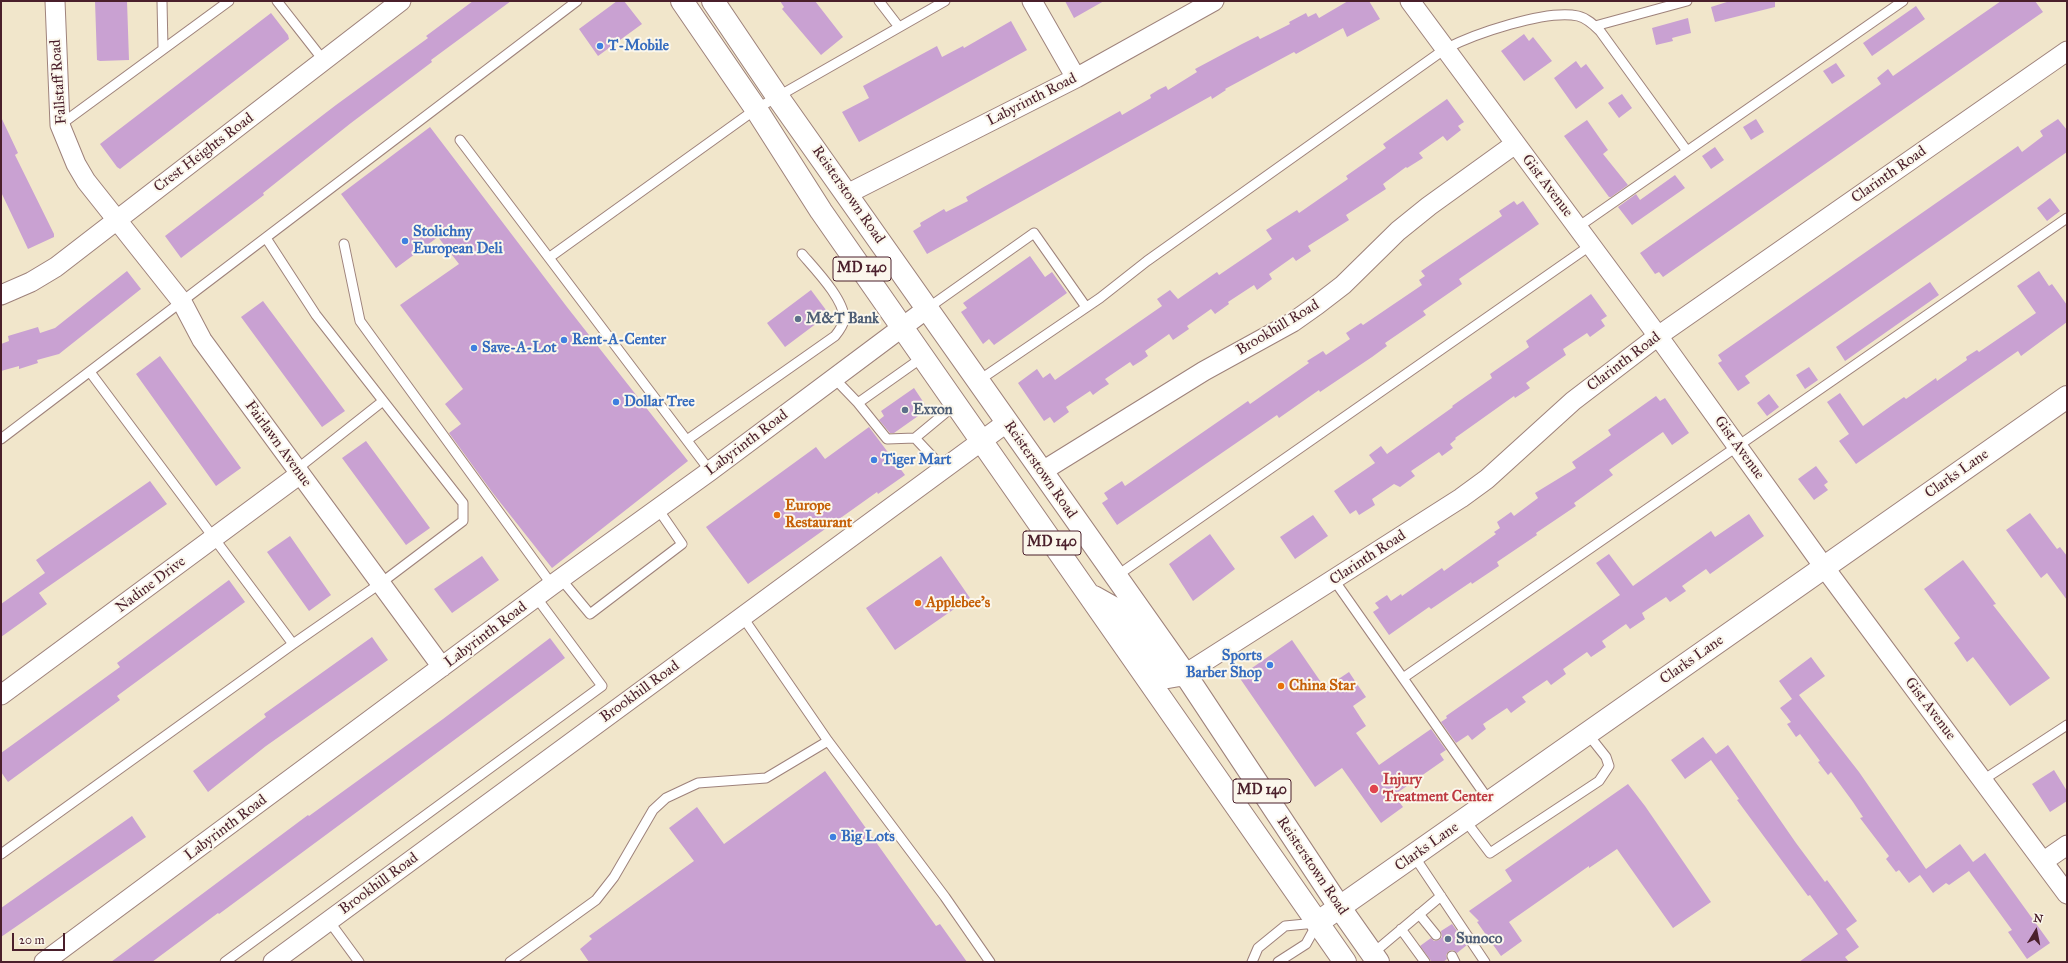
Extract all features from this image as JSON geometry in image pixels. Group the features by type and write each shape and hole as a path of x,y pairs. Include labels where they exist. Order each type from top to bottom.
{"main road":[{"name":"Reisterstown Road","path":"682,1 756,109 821,211 1317,923 1346,962"},
{"name":"Reisterstown Road","path":"713,1 777,96 928,308 1006,423 1185,674 1340,908 1375,958"},
{"name":"Clarks Lane","path":"1317,923 2067,397"},
{"path":"1089,595 1119,611 1168,677 1185,674"}],"street":[{"name":"Fallstaff Road","path":"55,1 60,125 76,164 86,181 117,219"},
{"name":"Crest Heights Road","path":"1,295 31,282 56,267 401,1"},
{"path":"1032,1 1076,78"},
{"name":"Labyrinth Road","path":"847,194 1076,78 1214,1"},
{"name":"Gist Avenue","path":"1410,1 1658,336 1824,567 2044,861 2067,894"},
{"name":"Clarinth Road","path":"1185,674 1461,498 1486,479 1573,401 1658,336 2067,52"},
{"name":"Brookhill Road","path":"1042,472 1204,371 1287,325 1318,305 1343,285 1398,231 1429,206 1515,144"},
{"name":"Fairlawn Avenue","path":"117,219 182,302 202,340 442,667"},
{"name":"Labyrinth Road","path":"44,962 536,597 710,471 928,308"},
{"name":"Brookhill Road","path":"273,962 1006,423"},
{"name":"Nadine Drive","path":"1,695 214,538 299,472"},
{"path":"2044,861 2067,845"}],"lane":[{"path":"162,1 163,48"},
{"path":"60,125 228,1"},
{"path":"277,1 324,61"},
{"path":"1,440 577,1"},
{"path":"879,1 899,26"},
{"path":"550,257 756,109 945,1"},
{"path":"1594,26 1687,1"},
{"path":"1578,227 1903,1"},
{"path":"978,381 1086,307 1147,261 1445,49 1468,37 1541,17 1561,14 1579,16 1594,26 1687,151"},
{"path":"460,140 550,257 710,471"},
{"path":"1403,678 2067,218"},
{"path":"928,308 1034,233 1086,307"},
{"path":"1,854 293,644 381,583 463,521 463,503 316,315 266,238"},
{"path":"344,244 360,321 557,582 590,614 682,544 658,509"},
{"path":"1115,576 1591,245"},
{"path":"687,440 835,336 841,329 844,320 840,303 802,254"},
{"path":"858,403 923,356"},
{"path":"90,372 293,644"},
{"path":"834,378 858,403 887,439 915,438 956,404"},
{"path":"299,472 383,401"},
{"path":"915,438 944,469"},
{"path":"1334,580 1490,802"},
{"path":"225,962 602,686 536,597"},
{"path":"742,616 828,741 945,897 990,962"},
{"path":"1983,780 2067,725"},
{"path":"1465,820 1490,853 1600,781 1609,766 1606,756 1587,733"},
{"path":"510,962 596,900 614,877 653,810 666,798 698,783 766,778 828,741"},
{"path":"1414,856 1485,962"},
{"path":"1375,958 1401,929 1441,896"},
{"path":"1419,914 1436,935"},
{"path":"329,921 359,962"},
{"path":"1252,962 1258,948 1285,926 1317,923"},
{"path":"1278,962 1306,944 1317,923"},
{"path":"1401,929 1425,962"}],"building":[{"path":"95,1 127,1 129,60 97,60"},
{"path":"473,1 511,1 431,60 432,62 351,123 263,193 264,195 181,258 165,236 336,105 428,38 426,36"},
{"path":"617,1 624,1 642,24 598,56 579,29"},
{"path":"780,1 815,1 843,37 821,55 782,9 784,7"},
{"path":"1065,1 1104,1 1074,18"},
{"path":"1348,1 1369,1 1380,19 1347,37 1343,28 1296,54 1294,52 1225,89 1226,90 1212,99 1211,96 927,254 913,231 921,226 920,223 944,209 946,212 968,201 966,197 1120,111 1122,115 1151,98 1150,95 1158,90 1166,86 1168,90 1197,72 1195,69 1242,44 1258,36 1260,39 1290,24 1289,22 1306,13 1308,17 1316,13 1319,18"},
{"path":"1730,1 1775,1 1775,7 1715,22 1711,7"},
{"path":"2001,1 2035,1 2043,12 1663,277 1659,272 1655,274 1640,253 1881,84 1877,78 1888,69 1893,76"},
{"path":"1916,6 1925,19 1872,56 1863,43"},
{"path":"271,13 288,35 289,39 120,169 117,167 100,144"},
{"path":"1688,18 1691,33 1672,38 1673,41 1656,45 1652,28"},
{"path":"1011,21 1027,50 859,142 842,112 869,98 863,86 937,46 942,57 963,46 964,48"},
{"path":"1524,34 1529,41 1533,37 1552,61 1524,81 1501,51"},
{"path":"1576,61 1581,68 1586,64 1604,88 1576,109 1554,78"},
{"path":"1836,63 1845,76 1832,84 1823,71"},
{"path":"1622,94 1632,108 1619,118 1608,103"},
{"path":"1447,99 1464,122 1458,126 1461,130 1447,141 1443,136 1419,153 1423,158 1407,168 1406,167 1383,184 1386,189 1346,215 1349,220 1308,246 1311,251 1296,261 1293,257 1269,274 1272,279 1257,290 1254,285 1228,302 1229,304 1215,314 1211,309 1187,326 1189,329 1173,340 1169,334 1145,351 1148,356 1141,361 1133,366 1130,362 1105,379 1109,384 1093,395 1090,391 1066,407 1069,412 1054,423 1050,417 1044,421 1018,383 1037,369 1043,378 1050,373 1055,380 1162,306 1157,299 1170,290 1178,299 1217,272 1219,275 1272,239 1266,230 1297,210 1299,213 1348,179 1346,176 1386,148 1383,144"},
{"path":"1,117 18,153 15,155 54,234 54,237 28,249 1,192"},
{"path":"1756,119 1764,132 1751,140 1743,127"},
{"path":"2058,119 2067,130 2067,152 1745,376 1750,383 1738,391 1718,363 1722,361 1718,355 2018,146 2022,152 2043,136 2040,131"},
{"path":"1587,120 1608,150 1603,154 1628,185 1611,197 1609,197 1564,136"},
{"path":"430,127 567,307 688,461 552,568 492,492 449,433 461,424 445,404 463,389 400,305 459,264 438,237 396,268 341,194"},
{"path":"1715,147 1724,160 1711,169 1702,156"},
{"path":"1675,175 1685,188 1632,225 1618,207 1636,194 1640,200"},
{"path":"2050,198 2060,211 2047,221 2037,208"},
{"path":"1514,201 1517,205 1523,201 1539,224 1459,279 1462,284 1423,311 1426,315 1385,343 1387,346 1372,357 1320,392 1319,390 1279,418 1277,415 1117,525 1102,503 1108,499 1104,493 1122,481 1125,486 1248,401 1250,404 1309,363 1307,361 1323,351 1326,355 1350,339 1346,333 1361,323 1363,325 1422,285 1419,280 1425,276 1421,271 1502,216 1499,211"},
{"path":"1030,256 1045,277 1052,272 1067,293 994,345 989,339 983,344 961,312 967,308 963,303"},
{"path":"127,271 141,289 59,354 37,360 38,363 19,369 19,366 1,371 1,344 9,341 8,336 38,327 40,333 55,328"},
{"path":"2039,271 2049,286 2052,284 2067,305 2067,322 2021,356 2018,351 1856,464 1839,441 1849,434 1827,402 1840,393 1863,426 1904,397 1906,399 1936,378 1937,381 1967,360 1966,357 1977,350 1979,352 2036,313 2017,286"},
{"path":"1930,282 1939,295 1845,361 1836,347"},
{"name":"M&T Bank","path":"811,290 829,314 785,347 767,323"},
{"path":"1591,294 1607,316 1601,320 1605,326 1590,337 1587,333 1563,349 1566,355 1526,383 1530,388 1515,398 1514,396 1455,438 1456,439 1450,444 1453,448 1442,456 1439,452 1411,471 1415,476 1400,487 1394,484 1372,499 1375,505 1359,515 1356,510 1350,514 1334,491 1375,463 1369,455 1381,446 1387,454 1453,407 1452,406 1492,378 1490,374 1529,347 1526,341"},
{"path":"263,301 345,411 322,427 241,317"},
{"path":"160,356 241,468 216,486 136,374"},
{"path":"1809,367 1818,380 1805,389 1796,375"},
{"name":"Exxon","path":"914,388 928,409 894,433 890,433 879,420 884,416 881,411"},
{"path":"1769,394 1779,407 1767,416 1757,403"},
{"path":"1656,396 1660,401 1665,398 1689,433 1672,445 1663,432 1609,470 1613,475 1574,503 1576,506 1497,562 1499,566 1472,584 1471,582 1431,609 1429,607 1389,635 1373,612 1379,608 1375,603 1387,595 1391,601 1401,594 1402,596 1442,568 1444,571 1496,534 1494,532 1500,528 1497,522 1511,512 1514,516 1538,498 1535,493 1576,468 1572,462 1611,435 1608,430"},
{"path":"869,427 905,475 878,494 877,492 748,584 706,527 816,447 825,459"},
{"path":"366,441 430,528 406,545 342,458"},
{"path":"1816,466 1828,482 1824,485 1828,490 1814,500 1798,479"},
{"path":"150,481 167,504 39,593 47,604 1,637 1,604 45,573 36,560"},
{"path":"2030,513 2057,549 2060,547 2067,556 2067,600 2047,573 2041,578 2006,530"},
{"path":"1749,514 1764,536 1710,574 1706,569 1682,586 1686,591 1670,602 1666,597 1642,613 1645,619 1630,629 1626,624 1602,641 1606,647 1591,657 1587,652 1563,669 1566,674 1551,685 1547,680 1522,697 1526,702 1511,713 1507,708 1483,724 1486,729 1472,740 1468,735 1456,743 1441,722 1447,718 1446,716 1620,595 1596,563 1609,554 1633,586 1711,531 1715,537"},
{"path":"1313,515 1328,536 1295,559 1280,537"},
{"path":"1210,534 1235,569 1193,601 1169,564"},
{"path":"290,536 331,595 309,611 267,552"},
{"path":"482,556 499,580 452,613 434,589"},
{"name":"Applebee's","path":"941,556 970,598 895,650 866,608"},
{"path":"1963,560 1996,604 1993,605 2050,678 2010,706 1973,657 1967,662 1954,643 1960,638 1924,589"},
{"path":"229,580 245,602 117,696 120,700 8,782 1,772 1,753 120,667 117,663"},
{"path":"372,637 388,660 266,746 208,792 193,771 266,717 264,714"},
{"path":"550,638 565,658 219,914 218,913 152,962 111,962 308,815 309,816 443,719"},
{"path":"1292,640 1325,688 1349,672 1366,697 1353,706 1366,726 1356,733 1379,765 1431,729 1446,750 1440,754 1444,760 1394,795 1403,807 1381,823 1342,768 1315,787 1239,677"},
{"path":"1811,657 1825,676 1799,695 1859,772 1926,869 1960,844 1973,862 1985,853 2050,943 2027,959 2008,932 2012,930 1969,871 1949,885 1946,883 1933,893 1920,875 1909,883 1899,870 1896,872 1886,859 1889,856 1860,818 1863,817 1853,802 1831,772 1828,775 1818,762 1820,761 1800,734 1796,737 1787,724 1791,722 1780,708 1792,699 1779,681"},
{"path":"1703,737 1716,754 1728,745 1796,843 1825,882 1827,880 1857,921 1846,929 1859,947 1845,957 1849,962 1799,962 1838,934 1737,800 1739,799 1711,760 1685,779 1671,760"},
{"path":"2054,770 2067,791 2067,801 2050,812 2032,784"},
{"path":"825,771 936,926 940,924 967,962 589,962 580,949 592,939 589,936 694,861 669,828 697,807 724,844"},
{"path":"1628,784 1645,806 1711,902 1673,928 1617,849 1589,868 1589,866 1509,922 1522,941 1501,956 1477,922 1479,921 1469,911 1512,881 1505,870"},
{"path":"132,816 146,837 1,937 1,908"},
{"name":"Sunoco","path":"1452,924 1467,945 1457,953 1453,950 1449,951 1446,955 1447,959 1443,962 1432,962 1420,946 1431,938 1434,941 1439,940 1442,937 1441,931"}],"place":[{"name":"T-Mobile","path":"600,46"},
{"name":"Stolichny European Deli","path":"405,241"},
{"name":"M&T Bank","path":"798,319"},
{"name":"Rent-A-Center","path":"564,340"},
{"name":"Save-A-Lot","path":"474,348"},
{"name":"Dollar Tree","path":"616,402"},
{"name":"Exxon","path":"905,410"},
{"name":"Tiger Mart","path":"874,460"},
{"name":"Europe Restaurant","path":"777,515"},
{"name":"Applebee's","path":"918,603"},
{"name":"Sports Barber Shop","path":"1270,665"},
{"name":"China Star","path":"1281,686"},
{"name":"Injury Treatment Center","path":"1374,789"},
{"name":"Big Lots","path":"833,837"},
{"name":"Sunoco","path":"1448,939"}]}
